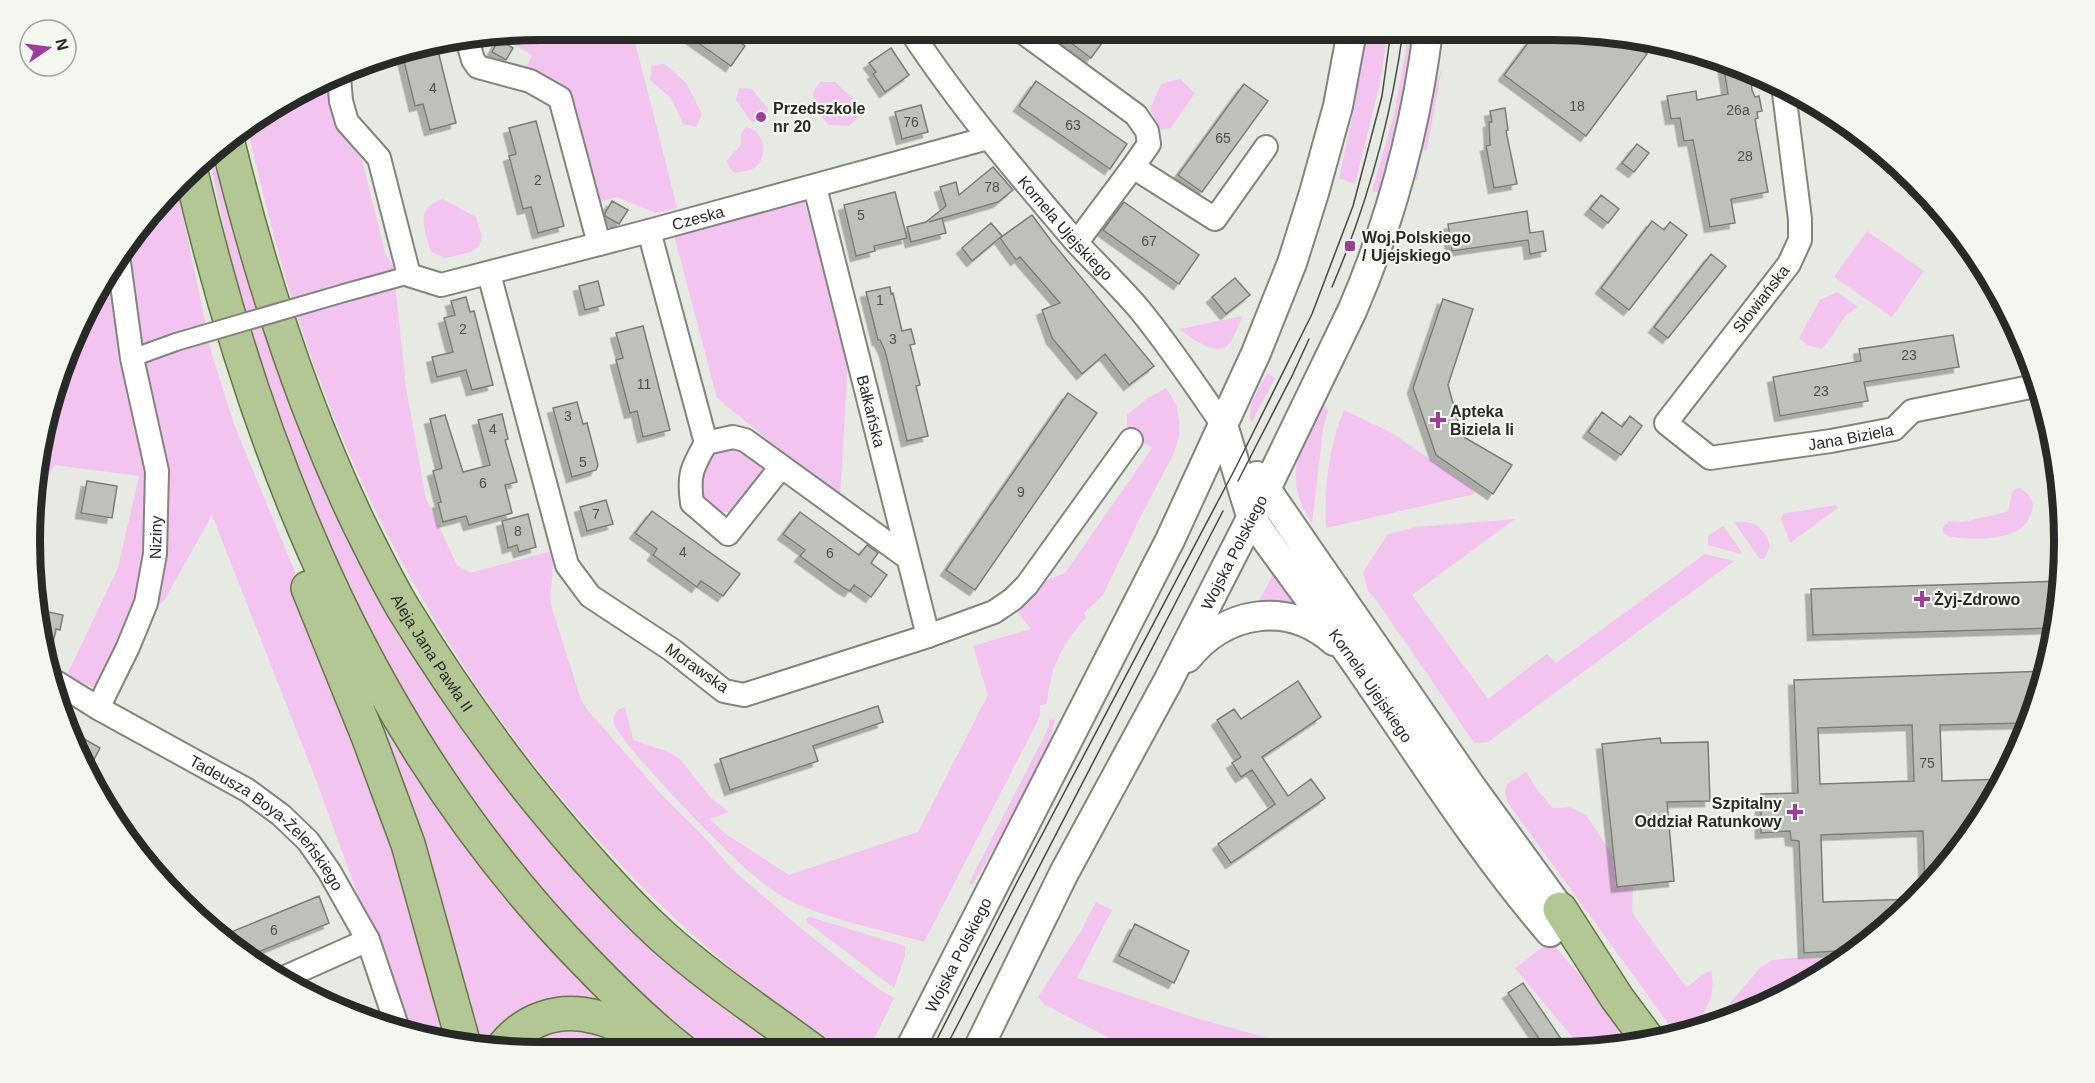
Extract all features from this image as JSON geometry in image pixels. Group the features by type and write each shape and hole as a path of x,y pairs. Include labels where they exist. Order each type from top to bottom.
{"main road":[{"name":"Aleja Jana Pawła II","path":"230,150 264,279 318,431 344,492 408,617 488,737 597,871 663,936 801,1042"},
{"path":"193,181 211,254 257,408 286,487 331,589 381,688 461,814 536,910 613,990 672,1042"},
{"path":"211,254 212,301 224,350 292,547 368,736 408,844 461,1036"},
{"path":"1555,920 1643,1034"},
{"path":"509,1041 522,1027 544,1017 570,1013 596,1017 619,1025 648,1042"}],"street":[{"name":"Kornela Ujejskiego","path":"916,40 935,69 988,138 1077,242 1140,309 1180,362 1472,788 1555,920"},
{"path":"1034,40 1136,115 1147,131 1149,144 1077,242"},
{"name":"Wojska Polskiego","path":"914,1042 1170,540 1256,353 1292,263 1314,193 1338,106 1350,40"},
{"name":"Wojska Polskiego","path":"981,1042 1064,873 1167,683 1266,489 1363,287 1396,185 1419,91 1427,40"},
{"path":"469,46 473,60 478,67 530,81 561,98 599,244"},
{"path":"132,358 176,342 409,274 380,158 347,122 341,101 340,84"},
{"name":"Słowiańska","path":"1665,423 1789,264 1800,240 1800,219 1785,97"},
{"name":"Czeska","path":"409,274 441,285 489,274 988,138"},
{"path":"1133,166 1215,219 1266,147"},
{"name":"Bałkańska","path":"814,187 928,636"},
{"path":"649,231 706,443 693,466 689,481 692,503 728,534 781,466"},
{"name":"Niziny","path":"99,708 146,603 155,554 157,471 132,358 120,271"},
{"name":"Morawska","path":"489,274 567,565 590,596 672,650 724,691 744,695 928,636 994,612 1013,599 1027,585 1131,440"},
{"name":"Jana Biziela","path":"1665,423 1710,458 1831,441 1894,429 1912,411 2030,387"},
{"name":"Kornela Ujejskiego","path":"1222,425 1251,516 1352,657 1450,803 1521,898 1555,920"},
{"path":"706,443 733,437 745,440 908,558"},
{"path":"1167,683 1201,642 1229,624 1254,617 1280,616 1297,619 1321,631 1352,657"},
{"name":"Tadeusza Boya-Żeleńskiego","path":"62,686 247,790 281,814 308,842 329,870 368,940 395,1020"},
{"path":"291,975 368,940"}],"shaded area":[{"path":"635,40 677,208 656,213 617,197 596,203 568,90 526,68 532,55 509,42"},
{"path":"1365,40 1387,40 1380,83 1355,184 1339,178 1355,104"},
{"path":"1407,40 1416,40 1384,194 1372,191 1394,115"},
{"path":"665,64 686,83 702,114 696,127 683,124 671,98 650,80 652,66"},
{"path":"1442,69 1427,150 1420,151 1418,180 1409,178 1427,103"},
{"path":"1180,79 1195,93 1171,128 1161,130 1150,109 1161,84"},
{"path":"820,82 835,82 857,103 858,118 849,126 829,125 816,111 813,92"},
{"path":"739,88 752,89 768,109 765,121 752,122 736,100"},
{"path":"328,89 331,109 345,139 362,160 385,253 393,265 406,388 426,499 457,565 470,573 551,551 553,563 551,605 580,697 586,708 660,793 736,873 809,935 881,991 894,998 872,1042 828,1042 757,990 653,898 588,829 527,756 472,679 422,599 378,515 339,428 305,339 266,207 249,135 291,108"},
{"path":"746,127 752,129 761,138 762,158 754,168 735,173 729,168 727,160 741,145 741,134"},
{"path":"221,157 320,473 662,954 733,1014 773,1042 700,1042 605,959 539,888 471,798 418,716 360,609 320,521 278,418 252,338 231,260 211,165"},
{"path":"179,196 212,355 235,427 350,705 453,1034 405,1023 316,780 212,515 164,601 135,622 98,690 67,675 118,568 139,476 55,465 44,483 50,444 67,380 92,320 125,263"},
{"path":"443,199 476,217 482,237 479,246 471,252 446,258 431,252 424,228 424,214 434,203"},
{"path":"804,200 848,359 840,499 717,398 674,235"},
{"path":"1867,231 1924,271 1892,317 1834,277"},
{"path":"1837,292 1858,307 1847,314 1822,349 1807,345 1799,338 1820,300"},
{"path":"1243,316 1232,340 1222,348 1216,349 1202,344 1180,329"},
{"path":"1267,373 1275,378 1252,422 1250,419 1251,404"},
{"path":"1166,388 1176,404 1179,420 1179,437 1174,453 1103,595 1084,613 1086,618 1063,647 1054,668 1047,704 1040,705 1040,715 1036,724 924,942 817,912 772,890 740,863 700,823 653,774 620,734 614,723 614,715 625,707 633,740 669,752 680,759 711,798 729,812 710,819 727,835 789,875 918,832 988,695 973,646 1031,629 1016,610 1035,585 1065,573 1152,448 1127,433 1127,415 1148,398"},
{"path":"1321,403 1328,411 1323,429 1312,523 1297,491 1297,462 1306,434"},
{"path":"1344,410 1392,433 1470,487 1475,494 1326,528 1329,468"},
{"path":"745,445 766,468 737,512 715,512 704,506 700,479 711,453"},
{"path":"2020,488 2030,497 2033,506 2028,521 2020,529 2004,536 1982,539 1951,537 1944,534 1942,528 1949,521 1963,522 2007,512 2013,490"},
{"path":"1836,505 1838,508 1790,543 1781,519 1783,514"},
{"path":"1515,519 1412,595 1488,699 1547,654 1556,663 1705,554 1734,561 1488,742 1474,743 1378,602 1368,591 1363,572 1388,534 1415,527"},
{"path":"1734,522 1747,522 1762,530 1770,546 1764,559 1759,558"},
{"path":"1723,526 1741,554 1708,545 1708,536"},
{"path":"1274,573 1307,611 1255,608"},
{"path":"358,682 617,1010 521,1041 467,1037"},
{"path":"1050,719 1055,720 1045,757 1034,784 972,885 969,883 1048,729"},
{"path":"1526,772 1538,791 1553,808 1570,807 1586,815 1633,886 1632,913 1686,987 1711,971 1713,981 1710,1001 1697,1021 1672,1028 1508,803 1505,793 1507,784"},
{"path":"1096,902 1112,910 1077,978 1196,1018 1282,1042 1117,1042 1045,1005 1038,997 1081,931"},
{"path":"810,917 905,946 905,956 894,988 808,923 806,919"},
{"path":"1552,943 1605,1004 1628,1037 1576,1041 1515,968"},
{"path":"1831,959 1775,991 1721,1014 1760,968 1773,960"},
{"path":"560,1021 626,1042 542,1042 528,1042"}],"building":[{"path":"694,40 737,40 745,46 731,66"},
{"path":"1067,40 1104,40 1091,58"},
{"path":"1530,40 1619,45 1639,48 1647,54 1586,136 1504,75"},
{"path":"504,42 513,48 506,60 492,52 497,43"},
{"path":"891,48 909,75 885,92 873,74 876,72 869,63"},
{"path":"438,51 456,123 430,130 423,104 415,106 404,60"},
{"path":"1724,71 1751,82 1755,97 1759,96 1762,111 1757,112 1758,118 1755,119 1768,192 1731,199 1735,223 1710,227 1693,140 1684,141 1680,118 1671,119 1667,96 1696,91 1697,100 1728,94"},
{"path":"1036,81 1127,144 1110,169 1019,106"},
{"path":"1244,84 1268,101 1202,192 1178,175"},
{"path":"921,105 928,132 902,139 895,112"},
{"path":"1505,108 1508,130 1506,131 1517,184 1494,188 1486,146 1490,145 1489,122 1492,122 1490,111"},
{"path":"536,121 564,226 538,233 531,207 523,209 509,156 516,154 509,128"},
{"path":"1637,144 1649,153 1634,172 1622,163"},
{"path":"993,167 1013,190 998,202 942,218 946,233 911,242 907,227 926,222 946,206 940,187 956,182 959,195"},
{"path":"895,192 907,238 874,246 875,251 856,256 844,205"},
{"path":"1601,195 1619,209 1608,223 1590,209"},
{"path":"612,201 628,210 619,224 605,216"},
{"path":"1124,202 1199,255 1179,284 1103,230"},
{"path":"1527,211 1530,233 1543,231 1546,251 1530,254 1528,240 1452,251 1448,224"},
{"path":"1032,215 1154,366 1129,385 1105,354 1082,374 1052,338 1042,310 1060,303 1020,257 1016,260 1000,238"},
{"path":"1652,221 1664,230 1670,222 1687,235 1629,310 1601,288"},
{"path":"991,223 1002,236 972,261 962,248"},
{"path":"1711,254 1726,266 1668,338 1654,327"},
{"path":"1235,278 1250,295 1226,314 1212,297"},
{"path":"598,281 604,305 585,310 579,286"},
{"path":"890,287 902,331 911,329 915,344 910,345 920,385 916,386 928,436 907,441 885,351 878,340 866,292"},
{"path":"466,297 470,312 474,311 493,385 472,390 466,370 437,377 432,357 453,352 444,318 455,315 451,301"},
{"path":"1443,299 1473,309 1448,385 1462,436 1512,465 1493,494 1436,455 1413,388"},
{"path":"643,326 670,430 643,437 637,411 630,413 616,360 623,358 616,333"},
{"path":"1953,335 1959,367 1864,382 1868,401 1780,416 1773,377 1861,361 1859,349"},
{"path":"1068,393 1097,413 975,590 946,570"},
{"path":"577,402 583,424 587,423 598,465 596,470 572,477 553,408"},
{"path":"1602,412 1622,427 1630,416 1642,426 1621,455 1588,432"},
{"path":"502,414 508,439 505,440 517,482 505,485 512,513 469,525 466,516 443,522 438,503 441,502 433,471 442,468 430,419 445,415 463,472 490,465 478,420"},
{"path":"87,481 117,486 112,518 81,513"},
{"path":"606,500 613,524 587,531 580,507"},
{"path":"652,511 740,574 723,596 701,581 697,587 653,555 657,549 635,533"},
{"path":"800,512 859,555 867,545 878,553 871,563 887,575 871,597 854,585 850,591 844,588 800,556 805,550 783,534"},
{"path":"528,514 536,547 519,552 517,545 508,548 502,521"},
{"path":"2052,581 2047,628 1813,635 1811,589"},
{"path":"46,611 63,615 60,630 56,629 52,647"},
{"path":"2037,671 2020,723 1940,725 1942,781 1994,779 1970,820 1925,878 1923,831 1821,835 1823,902 1904,899 1842,951 1804,953 1799,841 1791,840 1790,831 1761,833 1761,794 1798,793 1794,680","holes":["1912,725 1914,781 1820,784 1818,728"]},
{"path":"1298,681 1321,717 1262,757 1288,796 1311,779 1325,798 1231,863 1218,844 1275,804 1252,770 1241,777 1232,763 1241,757 1217,720 1234,709 1241,719"},
{"path":"878,706 883,722 813,746 818,761 730,790 720,759"},
{"path":"81,737 100,748 92,763"},
{"path":"1660,738 1661,743 1708,742 1710,801 1667,802 1674,881 1617,887 1602,744"},
{"path":"319,896 329,923 256,953 229,933"},
{"path":"1135,924 1189,951 1174,983 1119,956"},
{"path":"1523,983 1563,1042 1541,1042 1508,993"}],"tram line":[{"path":"936,1042 1016,884 1236,467 1312,314 1353,206 1382,96 1390,40"},
{"path":"1332,287 1356,225 1376,162 1392,97 1402,40"},
{"path":"1238,481 1309,339"},
{"path":"949,1042 1223,511"}],"place":[{"name":"Przedszkole nr 20","path":"761,117"},
{"name":"Woj.Polskiego / Ujejskiego","path":"1350,246"},
{"name":"Apteka Biziela Ii","path":"1438,420"},
{"name":"Żyj-Zdrowo","path":"1922,599"},
{"name":"Szpitalny Oddział Ratunkowy","path":"1795,812"}]}
